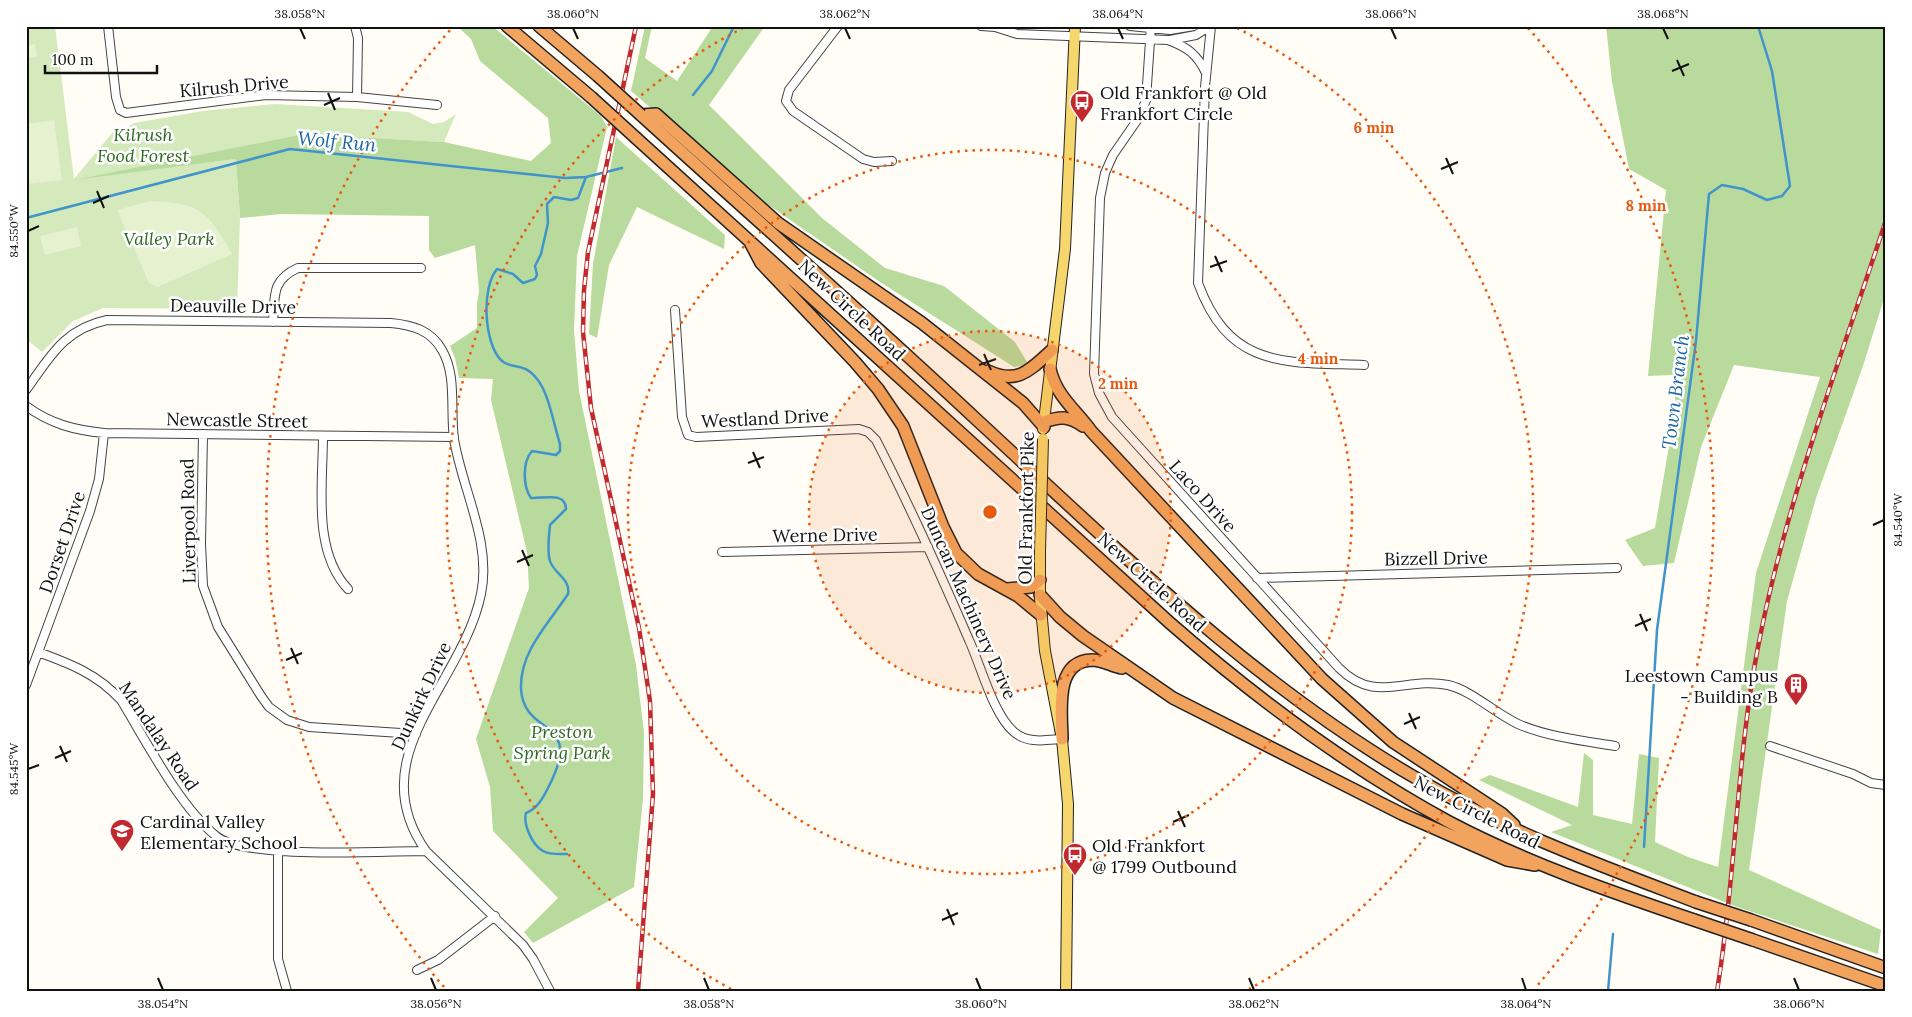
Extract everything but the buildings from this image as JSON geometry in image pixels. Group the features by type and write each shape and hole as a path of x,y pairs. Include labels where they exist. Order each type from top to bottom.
{"highway":[{"name":"New Circle Road","path":"507,26 591,96 1170,623 1251,692 1334,752 1449,822 1544,865 1694,920 1886,986"},
{"name":"New Circle Road","path":"539,26 598,76 902,350 1132,562 1256,668 1329,723 1418,780 1527,836 1696,902 1886,968"},
{"path":"641,115 656,114 778,223 922,323 980,367 1023,403 1044,424 1054,418 1069,418 1091,431"},
{"path":"748,238 761,263 855,362 878,389 903,426 942,527 953,548 978,574 1022,599 1041,615"},
{"path":"980,367 999,376 1012,377 1031,369 1052,350"},
{"path":"1050,369 1053,383 1059,393 1091,431 1329,686 1393,742 1501,813 1527,836"},
{"path":"1006,589 1031,587 1040,580"},
{"path":"1040,595 1060,617 1082,636 1173,698 1402,814 1507,860 1517,863 1544,865"},
{"path":"1062,739 1063,684 1075,666 1091,660 1131,670"}],"main road":[{"name":"Old Frankfort Pike","path":"1066,991 1068,804 1062,739 1044,651 1040,595 1040,551 1044,424 1065,249 1074,31"}],"street":[{"name":"Kilrush Drive","path":"108,26 116,97 120,110 126,113 266,95 357,97 436,105"},
{"path":"355,26 358,38 357,97"},
{"path":"838,26 789,90 786,101 793,111 851,153 874,162 892,161"},
{"path":"981,26 997,27 1017,34 1074,31 1168,40 1196,35 1210,26"},
{"path":"1130,26 1170,30 1194,26"},
{"path":"1210,26 1206,74 1198,283 1206,305 1216,320 1234,339 1263,357 1285,362 1364,365"},
{"name":"Laco Drive","path":"1151,27 1146,100 1140,116 1113,154 1103,180 1100,198 1095,381 1112,417 1339,668 1358,684 1378,687 1447,685 1507,719 1533,730 1615,746"},
{"path":"1168,40 1188,48 1200,60 1206,74"},
{"path":"273,322 278,283 282,277 298,268 421,268"},
{"name":"Westland Drive","path":"675,310 682,416 688,435 696,437 859,429 868,432 876,440"},
{"name":"Deauville Drive","path":"26,390 69,336 94,323 135,319 408,325 419,328 436,341 442,350 448,366"},
{"name":"Dunkirk Drive","path":"448,366 454,437 481,548 482,593 466,634 416,734 402,775 402,792 408,821 426,850 495,916 530,954 550,991"},
{"name":"Newcastle Street","path":"26,406 59,425 104,434 454,437"},
{"name":"Dorset Drive","path":"26,685 90,511 99,479 104,434"},
{"name":"Liverpool Road","path":"203,434 201,560 203,586 218,627 261,696 269,707 287,720 310,727 416,734"},
{"path":"323,436 323,526 337,578 348,589"},
{"name":"Duncan Machinery Drive","path":"876,440 928,547 991,692 1007,723 1024,738 1034,741 1062,739"},
{"name":"Werne Drive","path":"722,552 928,547"},
{"name":"Bizzell Drive","path":"1257,578 1617,568"},
{"name":"Mandalay Road","path":"38,652 87,671 109,687 121,700 192,813 217,838 242,848 278,852 426,850"},
{"path":"1770,746 1853,774 1871,783 1886,785"},
{"path":"278,852 278,959 287,991"},
{"path":"417,970 438,960 495,916"}],"green space":[{"name":"Valley Park","path":"26,26 55,26 74,179 113,132 123,130 134,123 203,111 275,104 408,112 433,124 444,122 456,114 444,142 304,134 101,176 236,159 240,218 237,309 103,308 73,321 42,352 26,339"},
{"name":"Preston Spring Park","path":"457,26 492,26 601,116 607,127 577,256 574,330 579,391 636,665 644,733 643,799 634,887 533,943 524,932 558,898 493,831 490,787 476,739 529,588 527,552 491,400 493,379 459,378 455,358 450,346 477,328 479,291 475,245 435,258 429,250 429,216 281,214 240,218 236,159 74,180 304,134 444,142 531,161 551,143 548,118 480,61 471,39"},
{"path":"645,26 652,26 645,58 677,81 713,26 765,26 709,105 822,218 885,268 944,286 1015,342 1029,365 1014,367 880,282 744,188 631,91"},
{"path":"1606,26 1886,26 1886,292 1863,366 1816,498 1787,601 1749,870 1881,930 1878,954 1737,907 1551,832 1572,825 1479,780 1490,775 1578,807 1584,753 1593,760 1593,815 1632,824 1639,754 1659,758 1655,842 1688,857 1718,867 1756,573 1820,377 1734,365 1701,447 1674,563 1643,566 1625,540 1655,528 1676,405 1672,375 1648,376 1666,190 1629,169 1612,82"},
{"path":"35,44 37,57 26,58 26,46"},
{"path":"54,120 62,180 26,184 26,124"},
{"path":"616,137 725,235 724,249 637,207 609,265 597,338 589,334 593,264"},
{"path":"150,201 181,204 201,212 216,228 232,254 158,287 149,283 117,210"},
{"path":"77,227 81,246 45,255 40,236"}],"waterway":[{"name":"Wolf Run","path":"693,95 712,71 734,26"},
{"name":"Town Branch","path":"1644,847 1657,630 1696,341 1709,194 1722,185 1743,189 1767,200 1782,196 1790,186 1772,71 1758,26"},
{"name":"Wolf Run","path":"26,218 290,149 565,178 586,177 622,168"},
{"path":"567,854 552,854 543,851 535,844 527,828 526,813 536,806 546,792 558,765 560,749 557,738 531,715 524,704 521,688 525,662 530,650 568,594 565,580 552,566 548,548 550,525 566,509 565,503 553,497 531,498 525,481 526,461 532,451 556,455 560,451 560,444 548,401 537,379 527,370 505,363 495,352 488,329 487,302 488,289 497,269 513,274 523,283 535,279 537,275 535,266 541,254 548,223 547,204 554,197 571,200 578,198 586,177"},
{"name":"Town Branch","path":"1608,991 1613,934"}],"railway":[{"path":"636,26 588,252 584,290 583,332 591,408 639,628 650,701 653,794 638,991"},
{"path":"1717,991 1728,905 1745,733 1758,647 1783,539 1799,485 1886,220"}],"place":[{"name":"Old Frankfort @ Old Frankfort Circle","path":"1082,123"},
{"name":"Leestown Campus - Building B","path":"1796,706"},
{"name":"Cardinal Valley Elementary School","path":"122,852"},
{"name":"Old Frankfort @ 1799 Outbound","path":"1075,876"}],"park label":[{"name":"Kilrush Food Forest","path":"143,144"}]}
